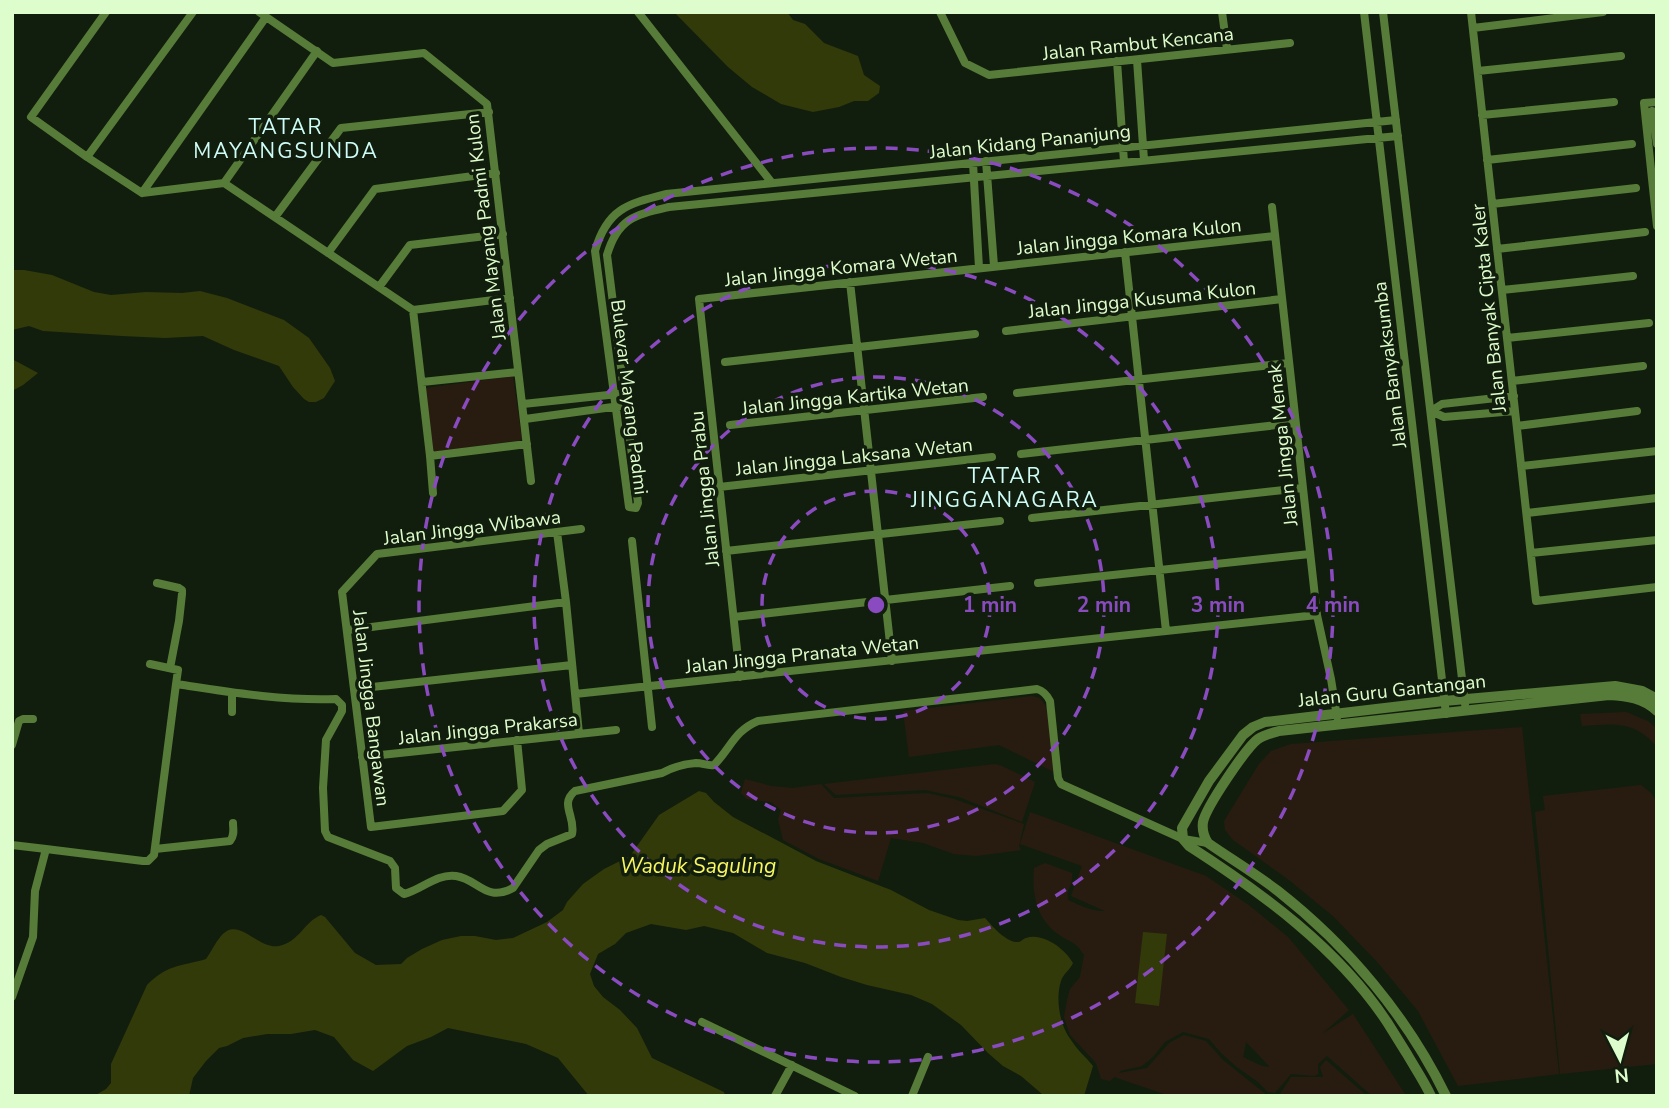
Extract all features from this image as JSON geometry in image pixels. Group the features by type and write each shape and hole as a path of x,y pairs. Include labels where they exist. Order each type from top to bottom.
{"street":[{"path":"106,12 31,117 87,157 142,193 224,183 413,310 510,298"},
{"path":"87,157 192,12"},
{"path":"638,12 772,183"},
{"name":"Jalan Rambut Kencana","path":"940,12 965,63 989,75 1290,43"},
{"path":"1222,12 1227,49"},
{"name":"Jalan Banyaksumba","path":"1364,12 1446,714"},
{"name":"Jalan Banyaksumba","path":"1383,12 1466,712"},
{"name":"Jalan Banyak Cipta Kaler","path":"1471,12 1536,601 1657,587"},
{"path":"1473,28 1603,12"},
{"path":"142,193 262,15"},
{"name":"Jalan Mayang Padmi Kulon","path":"262,15 333,63 424,53 487,104 531,481"},
{"path":"224,183 317,51"},
{"path":"1478,71 1621,56"},
{"path":"1137,60 1144,160"},
{"path":"1117,61 1124,162"},
{"path":"1482,115 1614,102"},
{"path":"1657,102 1644,103 1657,226"},
{"path":"1652,111 1657,144"},
{"path":"275,216 341,128 489,112"},
{"name":"Jalan Kidang Pananjung","path":"666,194 1396,120"},
{"name":"Jalan Kidang Pananjung","path":"670,207 1398,136"},
{"path":"1487,160 1633,144"},
{"path":"986,161 987,267"},
{"path":"973,163 987,267"},
{"path":"328,253 375,189 496,173"},
{"path":"1492,204 1636,188"},
{"path":"680,192 682,206"},
{"name":"Bulevar Mayang Padmi","path":"666,194 638,201 616,213 601,231 595,251 628,504 633,509 638,503 607,255 621,226 638,215 670,207"},
{"name":"Jalan Jingga Menak","path":"1272,207 1317,615 1337,718"},
{"path":"1497,249 1645,232"},
{"path":"379,287 410,245 502,234"},
{"name":"Jalan Jingga Komara Kulon","path":"987,267 1275,236"},
{"path":"1125,252 1166,631"},
{"name":"Jalan Jingga Komara Wetan","path":"699,299 987,267"},
{"path":"1502,290 1633,276"},
{"path":"850,282 892,660"},
{"name":"Jalan Jingga Prabu","path":"699,299 740,677"},
{"name":"Jalan Jingga Kusuma Kulon","path":"1006,331 1282,299"},
{"path":"413,310 433,493"},
{"path":"1507,338 1649,323"},
{"path":"725,362 975,334"},
{"path":"1017,394 1289,363"},
{"path":"1512,381 1643,366"},
{"path":"422,382 518,372"},
{"path":"523,404 625,393"},
{"path":"1431,411 1443,404 1514,396"},
{"name":"Jalan Jingga Kartika Wetan","path":"730,425 982,397"},
{"path":"525,419 626,406"},
{"path":"1431,411 1444,417 1515,411"},
{"path":"1517,426 1637,411"},
{"path":"1021,454 1295,423"},
{"path":"430,456 527,444"},
{"path":"1521,466 1657,451"},
{"name":"Jalan Jingga Laksana Wetan","path":"719,487 992,457"},
{"path":"1032,518 1302,488"},
{"path":"1527,513 1657,498"},
{"path":"726,551 1000,521"},
{"name":"Jalan Jingga Wibawa","path":"342,592 377,554 581,529"},
{"path":"557,532 579,734"},
{"path":"1531,553 1657,540"},
{"path":"632,541 652,727"},
{"path":"1038,583 1310,554"},
{"path":"157,583 182,590 170,668"},
{"path":"734,617 1010,586"},
{"name":"Jalan Jingga Bangawan","path":"342,592 371,827 503,811 522,790 517,740"},
{"path":"348,630 566,602"},
{"name":"Jalan Jingga Pranata Wetan","path":"575,694 1317,615"},
{"path":"12,845 143,862 154,855 178,671 150,664"},
{"path":"354,689 572,665"},
{"path":"176,684 232,693 308,700 336,699 341,702 342,711 326,740 323,788 325,831 328,837 390,861 395,868 396,888 404,894 436,880 456,876 490,892 508,891 513,888 539,850 572,834 567,802 570,794 662,773 673,766 700,763 714,765 738,734 747,725 758,721 1042,690 1050,702 1058,778 1061,784 1208,843 1277,890 1315,923 1374,983 1419,1048 1446,1096"},
{"name":"Jalan Guru Gantangan","path":"1208,843 1204,837 1203,826 1207,811 1238,762 1260,738 1279,731 1337,718 1444,701 1615,686 1642,691 1657,699"},
{"path":"232,693 232,712"},
{"name":"Jalan Guru Gantangan","path":"1182,834 1209,780 1243,735 1265,722 1446,714 1609,695 1638,699 1657,711"},
{"path":"12,745 19,721 33,719"},
{"name":"Jalan Jingga Prakarsa","path":"362,757 617,730"},
{"path":"155,849 230,841 234,832 233,822"},
{"path":"1182,834 1189,846 1270,901 1307,931 1334,958 1387,1021 1431,1096"},
{"path":"12,997 33,937 35,891 46,849"},
{"path":"702,1022 855,1096"},
{"path":"912,1096 928,1057"},
{"path":"775,1096 792,1065"}],"shaded area":[{"path":"513,376 522,440 433,452 425,388"},
{"path":"1032,696 1040,698 1048,709 1054,772 999,745 909,757 903,711"},
{"path":"1626,712 1648,721 1657,729 1657,747 1649,738 1632,728 1614,725 1582,726 1580,714"},
{"path":"1522,727 1559,1074 1458,1086 1418,1011 1379,964 1334,917 1289,880 1233,840 1225,830 1224,821 1259,764 1271,751 1291,744"},
{"path":"995,764 1035,782 1022,822 959,797 925,790 836,795 824,784"},
{"path":"745,779 793,788 821,784 834,798 927,793 954,799 1024,824 1019,846 1021,850 976,856 954,854 923,843 891,838 878,881 819,859 783,840 778,819 781,810 771,802 747,799 741,793"},
{"path":"1641,785 1657,802 1657,1064 1560,1074 1535,812 1545,810 1543,796"},
{"path":"1030,812 1206,876 1250,906 1288,937 1349,1010 1322,1034 1353,1014 1405,1094 1372,1096 1327,1056 1318,1064 1318,1074 1291,1074 1275,1093 1268,1092 1222,1054 1209,1039 1183,1032 1165,1042 1142,1066 1119,1073 1147,1068 1169,1043 1184,1035 1206,1041 1223,1060 1268,1096 1170,1096 1114,1077 1110,1081 1101,1079 1096,1063 1070,1035 1064,1017 1070,989 1080,977 1084,955 1075,944 1051,928 1040,913 1035,896 1034,868 1045,863 1072,873 1068,900 1105,911 1071,896 1082,866 1020,844","holes":["1246,1042 1269,1066 1262,1066 1243,1057"]},
{"path":"1326,1060 1367,1096 1268,1096 1280,1094 1291,1077 1323,1077 1320,1067"}],"water":[{"path":"674,12 787,12 793,20 805,24 824,43 858,56 864,75 880,86 879,93 868,101 854,101 813,112 781,104 752,87 728,67"},
{"path":"12,270 52,275 94,292 111,295 200,291 227,298 284,320 309,338 330,368 335,381 324,398 309,402 293,387 279,366 203,336 122,336 43,331 29,326 12,330"},
{"path":"12,359 38,373 12,391"},
{"name":"Waduk Saguling","path":"699,791 706,793 733,817 816,861 891,890 929,910 958,920 985,918 999,933 1012,941 1039,937 1059,947 1073,963 1059,988 1061,1020 1073,1044 1093,1066 1084,1096 1045,1096 1021,1076 1003,1066 961,1025 932,1004 911,995 867,985 767,953 733,933 704,926 686,930 651,924 626,933 615,944 598,954 590,974 594,986 637,1028 652,1058 724,1092 725,1096 589,1096 558,1058 526,1044 448,1028 407,1046 373,1071 353,1060 334,1037 315,1030 243,1038 219,1048 206,1061 193,1078 189,1096 94,1096 111,1083 111,1064 147,985 168,970 206,959 221,936 228,931 235,929 263,943 279,946 292,940 321,915 355,953 376,965 401,964 422,949 442,940 461,936 496,940 513,938 547,922 563,910 583,884 604,869 630,856 659,815"},
{"path":"1143,932 1167,934 1159,1006 1135,1003"}],"district":[{"name":"TATAR MAYANGSUNDA","path":"286,139"},
{"name":"TATAR JINGGANAGARA","path":"1005,488"}]}
